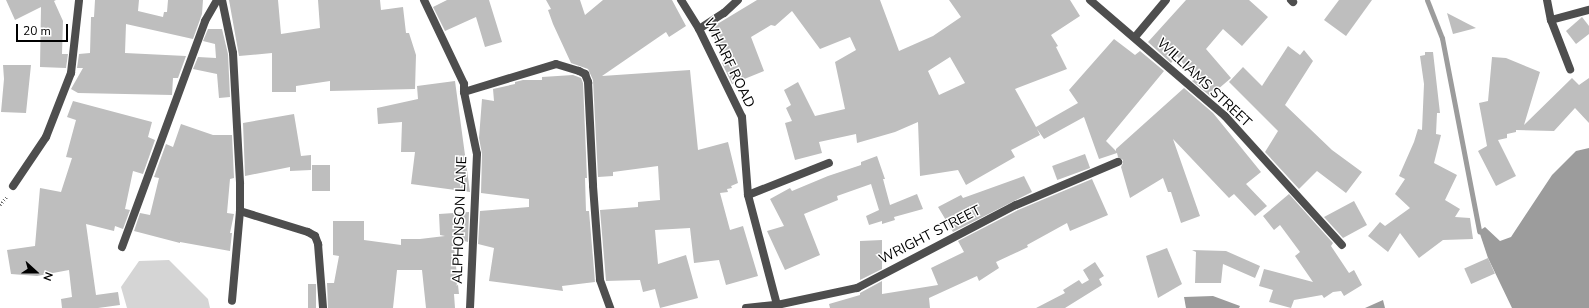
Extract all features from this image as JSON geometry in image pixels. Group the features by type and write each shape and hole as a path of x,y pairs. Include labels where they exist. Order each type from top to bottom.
{"street":[{"path":"14,186 46,136 71,73 80,0"},
{"path":"122,247 205,21 217,0"},
{"path":"222,0 233,53 240,211 232,301"},
{"name":"ALPHONSON LANE","path":"424,0 464,84 464,92 477,154 470,308"},
{"name":"WHARF ROAD","path":"681,0 699,29 742,117 748,195 777,304"},
{"path":"699,29 724,13 738,0"},
{"name":"WILLIAMS STREET","path":"1090,0 1135,37 1225,116 1342,246"},
{"path":"1135,37 1166,0"},
{"path":"1546,0 1551,20 1570,69"},
{"path":"1551,20 1589,10"},
{"path":"464,92 556,64 585,74 588,82 593,186 600,280 610,308"},
{"name":"WRIGHT STREET","path":"746,308 777,304 857,288 1016,205 1118,162"},
{"path":"748,195 828,164"},
{"path":"240,211 308,232 315,236 318,244 323,308"}],"shaded area":[{"path":"1589,148 1589,308 1512,308 1488,258 1479,231 1485,227 1500,241 1511,237 1552,175 1576,151"},
{"path":"169,260 208,299 210,308 127,308 121,287 139,261"},
{"path":"1213,296 1240,306 1239,308 1186,308 1184,297"},
{"path":"1383,300 1385,308 1365,308"}],"building":[{"path":"6,0 56,0 54,1 63,21 62,54 68,54 66,68 40,67 41,7 15,20"},
{"path":"95,0 139,0 138,11 163,17 164,12 167,12 168,0 203,0 202,14 193,39 126,24 125,53 186,56 178,78 173,78 172,95 78,93 71,89 83,68 77,68 79,54 90,53 91,17 94,17"},
{"path":"229,0 278,0 281,34 320,28 318,0 380,0 381,10 403,7 406,33 409,33 416,55 415,89 330,91 330,81 296,86 296,92 272,92 272,53 239,56"},
{"path":"447,0 489,0 502,42 485,47 476,17 445,31 433,7"},
{"path":"546,0 580,0 585,15 603,0 672,0 686,26 669,37 666,32 602,76 690,70 698,150 728,142 738,183 731,186 732,188 727,189 728,192 720,193 730,230 743,226 758,276 726,285 719,260 694,263 690,228 655,230 658,264 686,255 698,298 660,308 655,289 643,292 640,280 606,281 600,210 638,207 638,202 660,200 658,166 613,172 613,176 598,177 593,80 588,69 571,63 553,24 548,10 551,9"},
{"path":"757,0 880,0 899,51 933,36 961,17 949,0 1070,0 1080,16 1051,35 1058,46 1056,47 1067,69 1015,89 1036,127 1078,103 1069,90 1114,39 1135,55 1140,51 1164,71 1106,141 1116,151 1116,149 1184,88 1213,113 1261,172 1246,184 1267,206 1255,216 1234,194 1229,198 1173,139 1200,216 1181,223 1171,192 1168,192 1163,178 1130,198 1121,167 1123,160 1118,157 1117,153 1099,159 1084,117 1044,139 1037,129 1040,135 1011,150 1015,157 966,185 958,170 920,176 918,122 895,132 857,143 856,134 819,142 822,153 795,160 785,123 792,121 786,108 791,105 784,90 798,82 815,116 845,109 835,62 856,50 850,37 820,49 792,11 775,26 771,25 751,37 764,71 732,84 722,63 726,59 709,29","holes":["950,57 965,83 939,95 928,71"]},
{"path":"1186,0 1249,0 1268,17 1242,46 1223,29 1206,49 1231,78 1210,96 1192,81 1195,78 1177,56 1171,63 1148,42"},
{"path":"1339,0 1372,0 1346,36 1324,20"},
{"path":"1447,13 1476,28 1453,34"},
{"path":"1582,17 1589,26 1589,34 1576,44 1566,31"},
{"path":"208,29 222,29 228,54 230,97 219,98 217,74 193,69 198,57 216,58 215,44 203,41"},
{"path":"1288,46 1300,55 1304,50 1313,61 1285,105 1332,150 1362,172 1346,193 1317,171 1299,189 1265,152 1278,131 1229,82 1243,67 1262,86"},
{"path":"1425,52 1433,52 1440,113 1437,113 1436,134 1441,135 1434,163 1457,175 1445,200 1460,209 1455,217 1470,218 1473,239 1443,240 1419,258 1400,233 1388,252 1368,236 1380,222 1385,226 1410,208 1395,194 1405,179 1399,176 1418,129 1422,130 1424,84 1420,56 1425,55"},
{"path":"1492,57 1506,58 1540,72 1524,125 1572,78 1579,85 1589,78 1589,123 1575,108 1554,131 1516,130 1516,132 1507,134 1507,138 1498,140 1516,176 1496,186 1478,151 1487,146 1479,103 1488,101"},
{"path":"3,65 31,65 26,113 1,112 4,79"},
{"path":"573,75 581,78 583,83 587,178 585,178 586,211 589,211 595,282 562,286 563,291 489,281 494,248 478,244 480,211 529,207 529,199 481,193 482,154 479,138 482,99 494,101 493,89 515,84 515,82 523,80 542,80 542,77"},
{"path":"455,81 470,192 411,184 415,152 401,152 402,122 378,124 377,108 418,99 417,86"},
{"path":"73,101 152,122 148,137 155,140 143,174 133,171 125,209 130,210 123,229 115,226 114,231 86,224 96,295 118,292 120,305 98,308 62,308 61,299 72,297 69,270 37,276 11,274 7,250 35,246 40,188 61,192 72,158 66,157 76,120 67,117"},
{"path":"294,114 301,156 311,155 311,170 290,171 290,167 245,176 243,123"},
{"path":"181,124 213,135 232,135 234,178 230,179 227,213 234,214 230,233 232,233 230,251 180,243 134,231 140,213 150,215 159,178 154,177 166,144 173,147"},
{"path":"1085,154 1090,168 1057,180 1052,166"},
{"path":"877,156 885,179 883,179 890,205 917,194 923,209 894,217 895,220 882,224 882,221 869,225 866,216 879,210 871,184 837,196 838,200 804,214 820,255 785,270 767,231 784,226 770,199 790,188 792,191 828,176 861,165 861,162"},
{"path":"312,165 330,165 330,191 312,191"},
{"path":"1024,176 1032,192 953,232 938,207 961,195 963,198"},
{"path":"1092,179 1108,215 1070,231 1067,223 1027,245 1028,247 996,262 999,268 979,281 977,276 929,298 930,308 830,308 829,304 860,295 860,293 882,281 882,294 938,285 931,268 964,252 958,241 1018,210"},
{"path":"1289,194 1333,243 1331,246 1349,273 1354,270 1362,285 1344,296 1341,291 1333,292 1324,298 1322,295 1294,300 1291,308 1269,302 1273,290 1259,286 1264,269 1313,282 1295,256 1300,252 1280,225 1274,230 1263,216"},
{"path":"1354,201 1367,225 1343,238 1324,217"},
{"path":"469,212 468,242 453,238 459,294 454,294 455,308 426,308 422,270 397,270 393,308 328,308 327,283 334,283 339,256 333,255 333,221 364,221 364,240 401,245 401,239 420,239 445,236 440,235 439,214"},
{"path":"882,240 882,269 860,280 860,241"},
{"path":"1167,248 1182,284 1158,298 1146,256"},
{"path":"1192,250 1226,251 1260,266 1255,278 1223,264 1221,283 1195,283 1196,252"},
{"path":"1488,258 1495,274 1471,284 1464,269"},
{"path":"1095,262 1104,276 1099,279 1102,285 1065,308 1036,308 1065,293 1063,290 1079,280 1082,284 1089,280 1083,270"},
{"path":"308,284 316,284 316,308 308,308"}],"waterway":[{"path":"1427,0 1442,38 1479,231"}]}
